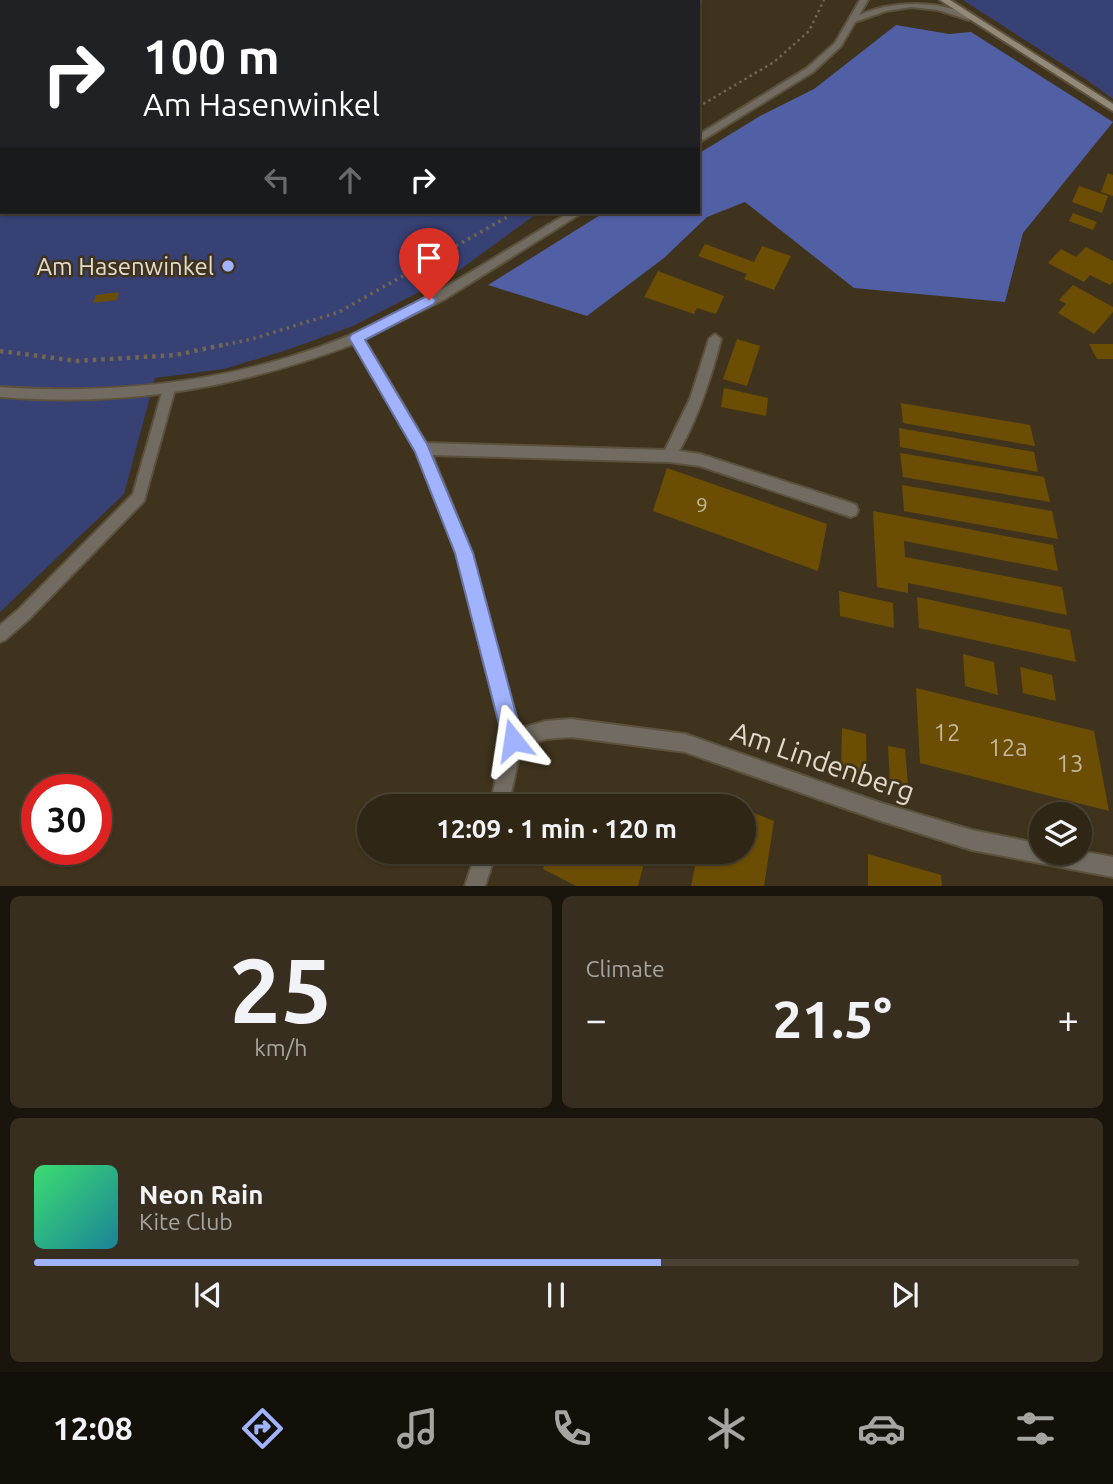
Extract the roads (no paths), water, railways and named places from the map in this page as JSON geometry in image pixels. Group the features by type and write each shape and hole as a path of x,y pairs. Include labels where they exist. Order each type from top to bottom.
{"street":[{"path":"700,139 810,70 838,44 855,20 864,0"},
{"path":"944,0 1113,108"},
{"path":"855,20 878,8 898,4 931,5 969,17"},
{"path":"0,392 81,396 169,389 246,374 297,359 357,338 409,312 575,214"},
{"path":"357,338 422,449 464,553 513,740 502,794"},
{"path":"669,456 701,393 715,339"},
{"path":"422,449 669,456 700,460 851,510"},
{"name":"Am Lindenberg","path":"513,740 546,730 571,727 684,743 881,812 972,840 1113,867"},
{"path":"475,886 482,864"}],"lane":[{"path":"0,635 139,497 169,389"}],"place":[{"name":"Am Hasenwinkel","path":"228,266"}]}
